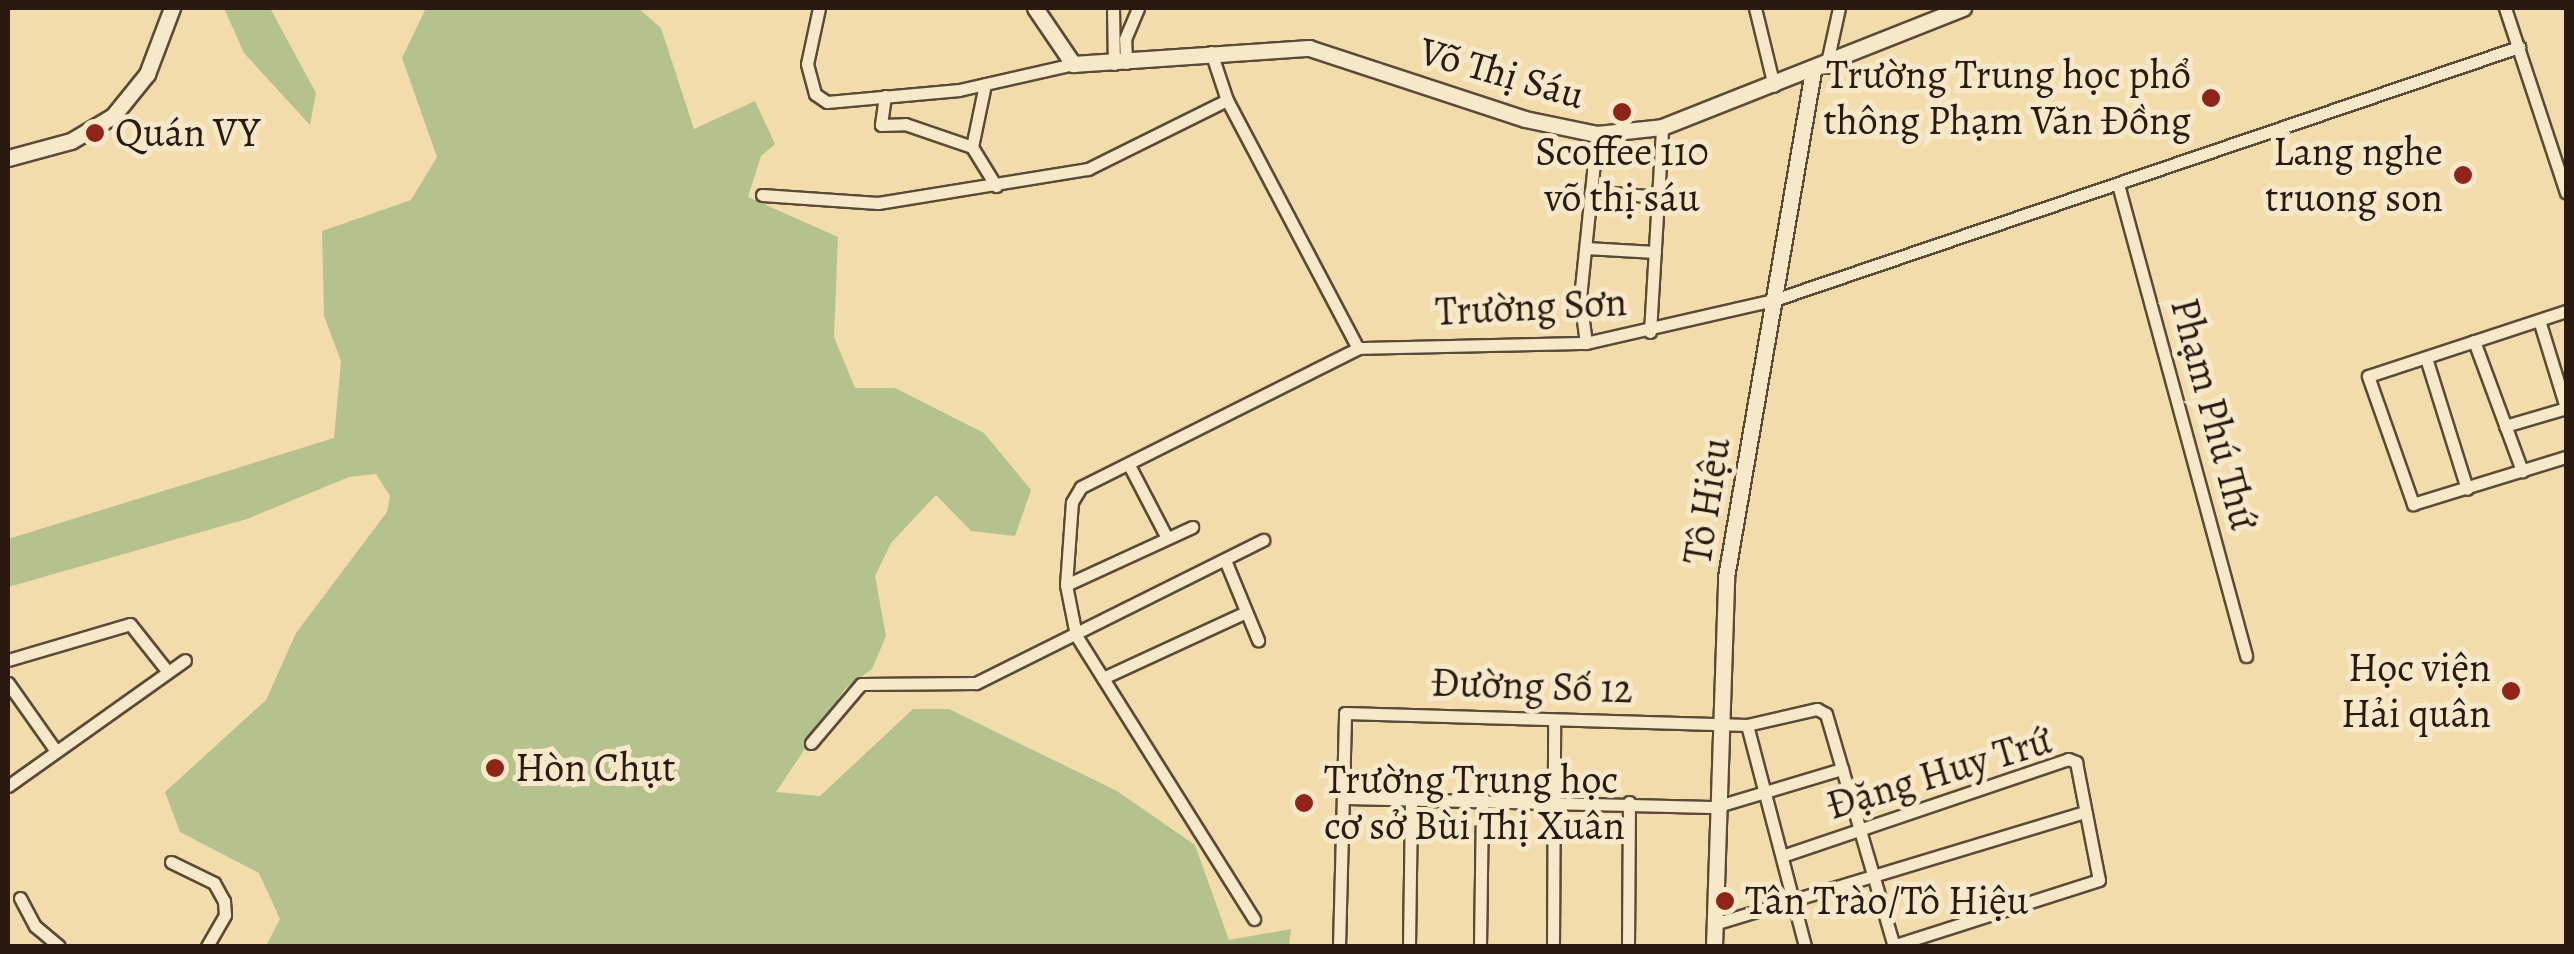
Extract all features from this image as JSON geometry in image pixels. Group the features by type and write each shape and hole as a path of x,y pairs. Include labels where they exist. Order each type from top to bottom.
{"main road":[{"path":"8,158 71,141 113,116 147,74 172,8"},
{"path":"1035,8 1073,64"},
{"name":"Võ Thị Sáu","path":"1073,64 1120,64 1211,52 1309,48 1524,120 1597,134 1662,127 1819,69 1963,8"},
{"name":"Tô Hiệu","path":"1714,946 1716,725 1726,577 1819,69"}],"street":[{"path":"819,8 806,49 815,94 840,102 985,84 1073,64"},
{"path":"1113,8 1120,64"},
{"path":"1120,64 1138,8"},
{"path":"1756,8 1774,86"},
{"path":"1819,69 1839,8"},
{"path":"2505,8 2566,192"},
{"name":"Trường Sơn","path":"1254,920 1076,636 1066,584 1074,497 1080,487 1358,348 1586,343 1650,332 1774,300 2119,188 2519,47"},
{"path":"1211,52 1227,100 1358,348"},
{"path":"972,147 985,84"},
{"path":"885,96 881,124 906,124 972,147 996,186"},
{"path":"762,195 878,202 996,186 1104,164 1227,100"},
{"path":"1650,332 1662,127"},
{"path":"1586,343 1580,298 1597,134"},
{"name":"Phạm Phú Thứ","path":"2119,188 2246,656"},
{"path":"1591,191 1658,197"},
{"path":"1586,248 1655,252"},
{"path":"2566,311 2368,376 2412,504 2566,457"},
{"path":"2505,426 2566,408 2539,320"},
{"path":"2474,341 2522,471"},
{"path":"2426,358 2467,489"},
{"path":"1129,465 1167,538"},
{"path":"1066,584 1192,527"},
{"path":"810,743 861,684 965,685 1076,636 1264,540"},
{"path":"1225,560 1258,640"},
{"path":"1103,678 1246,612"},
{"path":"8,660 130,624 168,672"},
{"path":"8,786 185,660"},
{"path":"9,690 56,751"},
{"name":"Đường Số 12","path":"1343,798 1345,713 1747,726 1823,710 1842,768"},
{"path":"1553,946 1554,720"},
{"path":"1747,726 1805,946"},
{"name":"Đặng Huy Trứ","path":"1784,855 2068,759 2076,762 2102,874 2097,882 1893,946"},
{"path":"1339,946 1343,798 1716,807 1842,768 1893,946"},
{"path":"1409,946 1411,798"},
{"path":"1480,946 1482,800"},
{"path":"1628,946 1629,802"},
{"path":"1714,924 2086,812"},
{"path":"171,862 214,883 224,901 225,915 207,946"},
{"path":"20,898 36,926 59,946"}],"green space":[{"path":"224,8 270,8 316,93 310,125 244,53"},
{"path":"426,8 638,8 661,28 694,129 755,101 775,144 761,156 748,197 838,237 834,337 855,388 895,388 984,433 1031,490 1015,536 971,531 936,495 891,543 875,576 886,636 872,669 845,689 776,792 820,796 913,709 949,709 1117,791 1195,845 1229,940 1291,929 1289,946 266,946 280,919 259,873 180,832 165,792 266,700 296,633 387,512 390,496 376,474 349,477 247,519 8,587 8,539 334,438 341,361 324,316 322,231 411,200 437,157 402,58"}],"place":[{"name":"Trường Trung học phổ thông Phạm Văn Đồng","path":"2211,98"},
{"name":"Scoffee 110 võ thị sáu","path":"1622,112"},
{"name":"Quán VY","path":"95,133"},
{"name":"Lang nghe truong son","path":"2463,175"},
{"name":"Học viện Hải quân","path":"2511,691"},
{"name":"Hòn Chụt","path":"495,768"},
{"name":"Trường Trung học cơ sở Bùi Thị Xuân","path":"1304,803"},
{"name":"Tân Trào/Tô Hiệu","path":"1725,901"}]}
